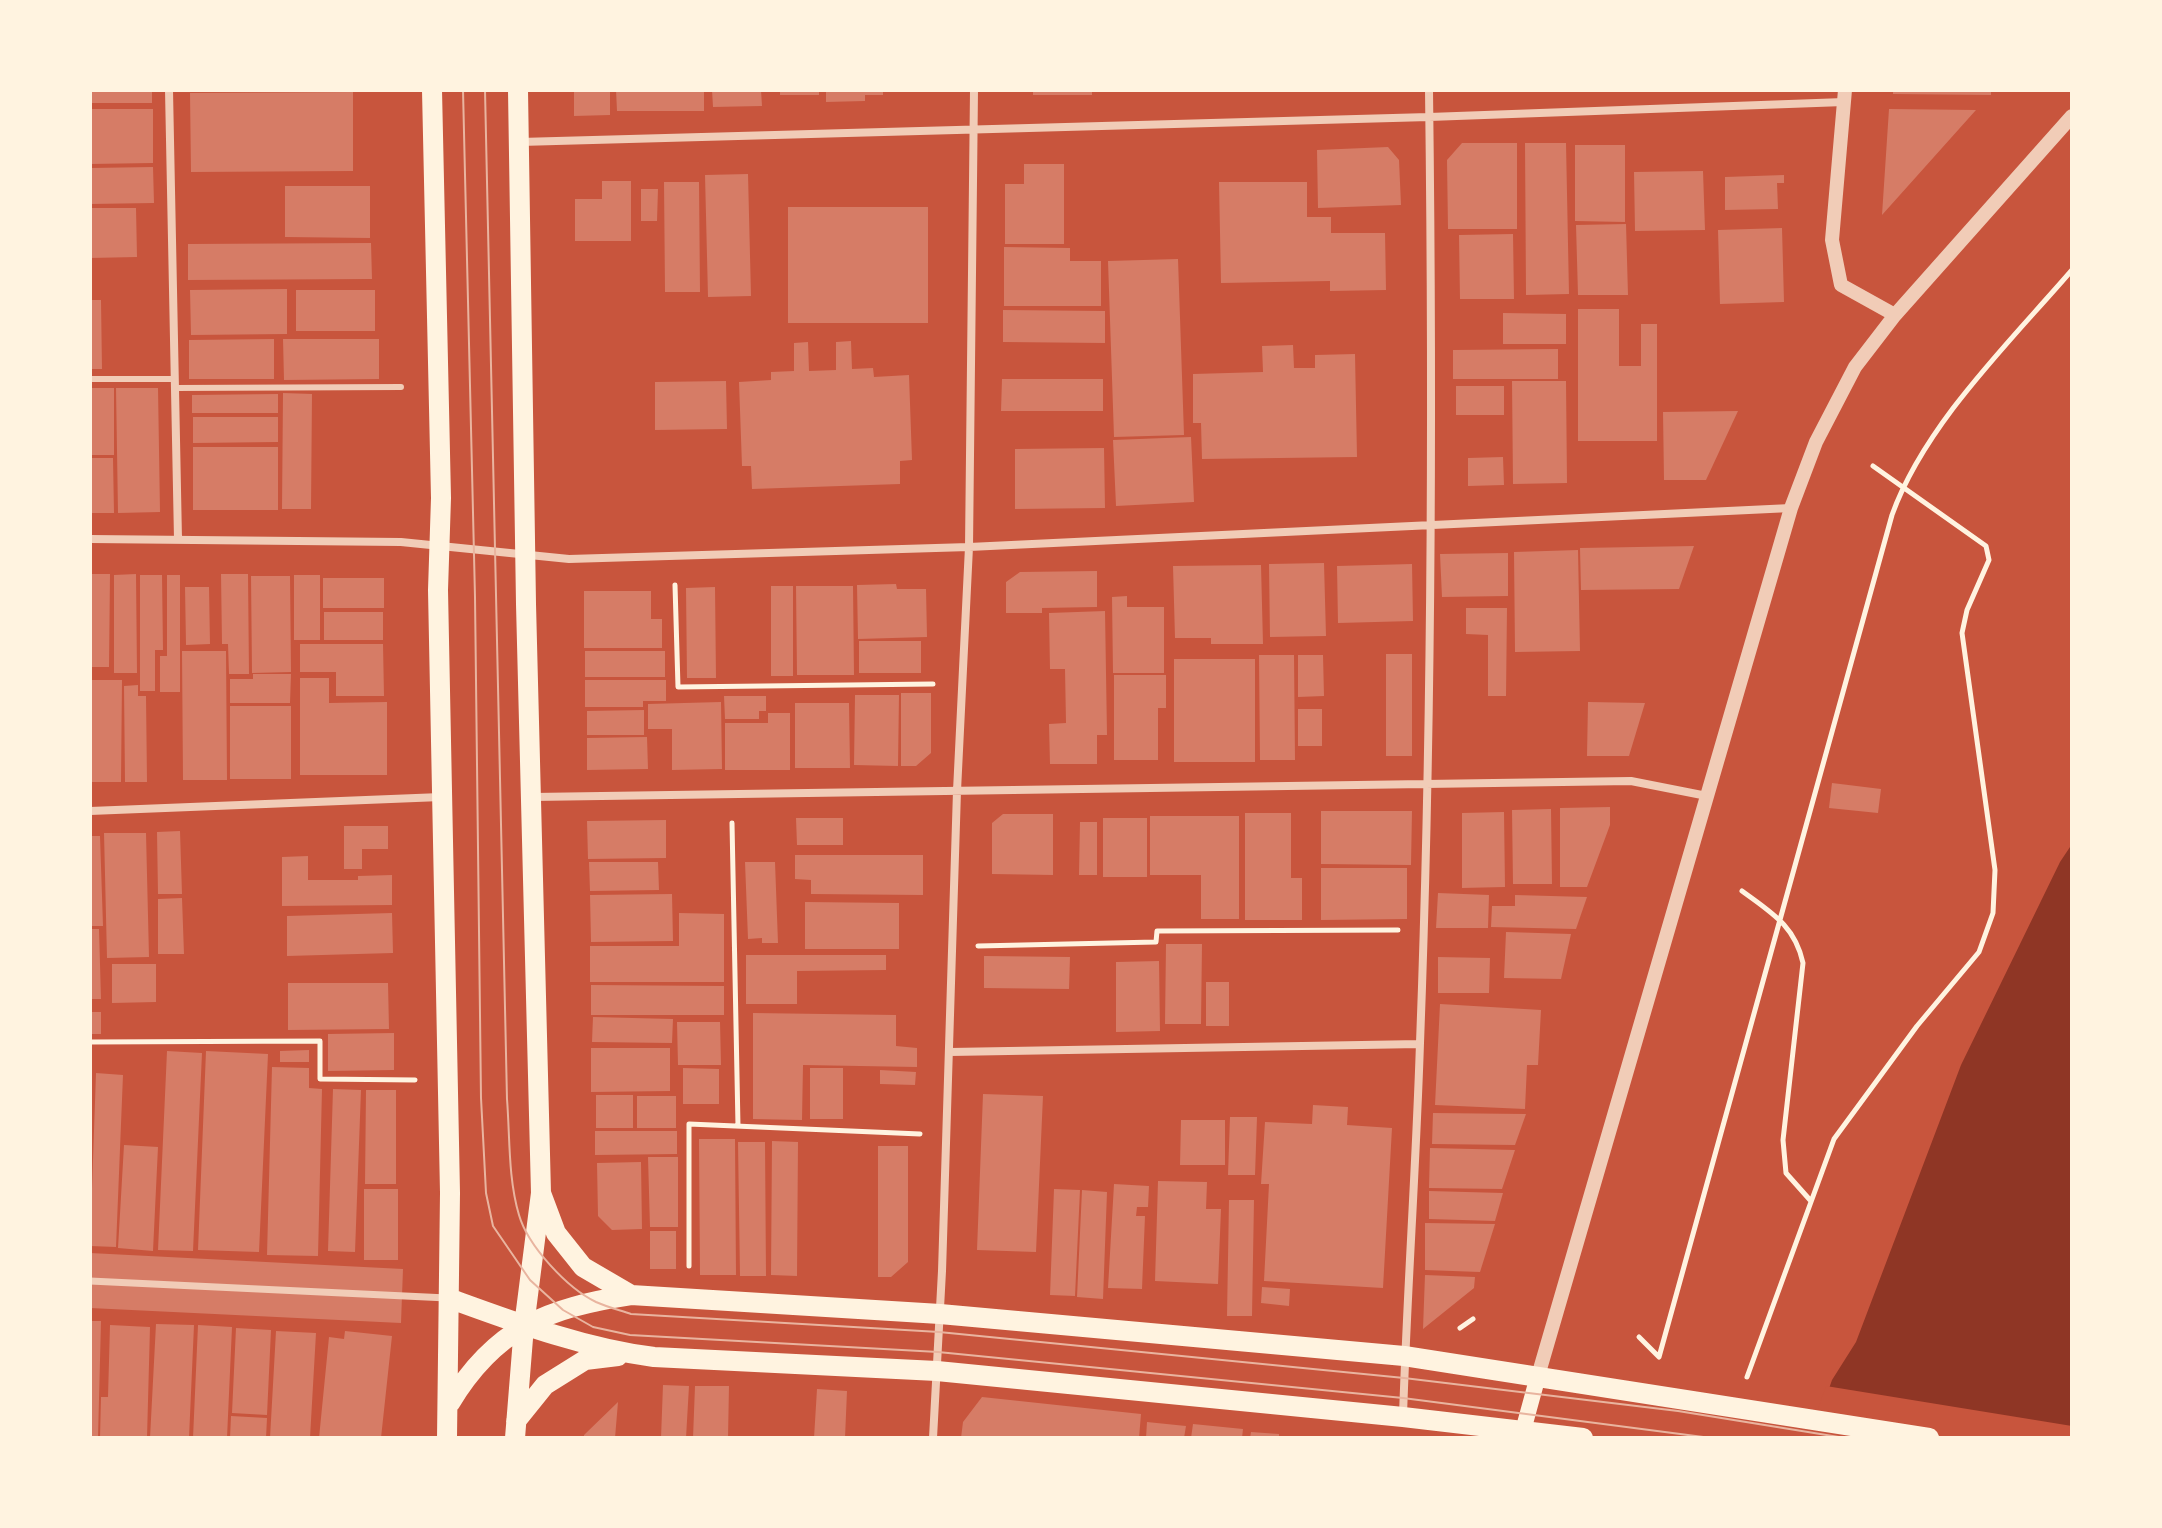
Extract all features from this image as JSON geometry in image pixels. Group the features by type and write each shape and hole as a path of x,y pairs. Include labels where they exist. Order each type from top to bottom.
{"main road":[{"path":"432,90 441,498 438,590 451,1299 447,1438"},
{"path":"516,1429 524,1326 541,1193 525,554 518,90"},
{"path":"541,1193 556,1233 583,1267 631,1295"},
{"path":"448,1407 468,1373 493,1346 524,1326 594,1301 631,1295 940,1314 1404,1356 1929,1438"},
{"path":"451,1299 524,1326 630,1354"},
{"path":"516,1429 545,1385 585,1360 630,1354 937,1371 1583,1438"},
{"path":"1522,1434 1538,1376"}],"street":[{"path":"169,90 178,539"},
{"path":"933,1438 969,547 974,90"},
{"path":"1403,1417 1420,1044 1427,782 1429,90"},
{"path":"519,142 1429,117 1845,96 1832,240 1841,285 1895,315"},
{"path":"1538,1376 1791,508 1816,442 1855,367 1895,315 2072,116"},
{"path":"90,539 401,542 569,559 969,547 1791,508"},
{"path":"532,797 1631,781 1707,796"},
{"path":"90,811 444,797"},
{"path":"950,1052 1420,1044"},
{"path":"90,1281 451,1299"}],"lane":[{"path":"90,379 401,387"}],"path":[{"path":"1639,1337 1659,1357 1779,918 1902,488 1956,404 2072,270"},
{"path":"1746,1380 1834,1139 1917,1026 1979,952 1993,913 1995,870 1962,633 1967,610 1989,560 1986,546 1873,466"},
{"path":"675,556 678,687 963,684"},
{"path":"731,794 738,1126"},
{"path":"1742,891 1779,918 1799,943 1803,963 1783,1140 1786,1173 1810,1200"},
{"path":"953,946 1156,942 1157,931 1423,930"},
{"path":"90,1042 320,1041 320,1079 415,1080"},
{"path":"689,1299 689,1124 946,1135"},
{"path":"1460,1328 1473,1319"}],"shaded area":[{"path":"2072,844 2072,1438 1812,1438 1832,1380 1856,1342 1961,1065 2060,862"}],"pier":[{"path":"1826,1386 2072,1426 2072,1438 1808,1438"}],"building":[{"path":"90,90 152,90 152,103 90,103"},
{"path":"574,90 610,90 610,115 574,116"},
{"path":"616,90 704,90 704,111 617,111"},
{"path":"712,90 761,90 762,106 713,107"},
{"path":"780,90 819,90 819,95 780,95"},
{"path":"826,90 883,90 883,95 865,95 865,101 826,102"},
{"path":"1033,90 1092,90 1092,95 1033,95"},
{"path":"1893,90 1991,90 1991,95 1893,94"},
{"path":"353,92 353,171 191,172 190,93"},
{"path":"90,109 153,109 153,163 90,164"},
{"path":"1889,109 1976,110 1882,215"},
{"path":"1462,143 1517,143 1517,229 1448,229 1447,160"},
{"path":"1525,143 1566,143 1569,294 1526,295"},
{"path":"1575,145 1625,145 1625,222 1575,221"},
{"path":"1388,147 1399,160 1401,205 1318,208 1317,150"},
{"path":"1024,164 1064,164 1064,244 1005,244 1005,184 1024,184"},
{"path":"153,167 154,203 90,204 90,168"},
{"path":"1703,171 1705,230 1635,231 1634,172"},
{"path":"748,174 751,296 708,297 705,175"},
{"path":"1784,175 1784,183 1777,183 1778,209 1725,210 1725,177"},
{"path":"602,181 631,181 631,241 575,241 575,199 602,199"},
{"path":"664,182 699,182 700,292 665,292"},
{"path":"1219,182 1307,182 1307,217 1331,217 1331,233 1385,233 1386,290 1330,291 1330,281 1221,283"},
{"path":"285,186 370,186 370,238 285,237"},
{"path":"641,189 658,189 657,221 641,221"},
{"path":"788,207 928,207 928,323 788,323"},
{"path":"90,208 136,208 137,257 90,258"},
{"path":"1626,224 1628,295 1578,295 1576,225"},
{"path":"1782,228 1784,302 1720,304 1718,230"},
{"path":"1513,234 1514,299 1460,299 1459,235"},
{"path":"371,243 372,279 188,280 188,244"},
{"path":"1004,247 1070,248 1070,261 1101,261 1101,306 1004,306"},
{"path":"1178,259 1184,435 1114,437 1108,261"},
{"path":"287,289 287,334 191,335 190,290"},
{"path":"296,290 375,290 375,331 296,331"},
{"path":"90,300 101,300 102,369 90,369"},
{"path":"1578,309 1619,309 1619,366 1641,366 1641,324 1657,324 1657,441 1578,441"},
{"path":"1003,310 1105,311 1105,343 1003,342"},
{"path":"1503,313 1566,314 1566,344 1503,344"},
{"path":"274,339 274,379 189,379 189,340"},
{"path":"283,339 379,339 379,379 284,380"},
{"path":"851,341 852,369 873,368 874,377 909,375 912,460 900,461 900,484 752,489 751,466 742,466 739,382 771,380 771,372 794,371 794,343 808,342 809,371 836,370 836,342"},
{"path":"1293,345 1294,368 1315,368 1315,355 1355,354 1357,457 1202,459 1201,423 1193,423 1193,374 1263,372 1262,346"},
{"path":"1558,349 1558,379 1453,379 1453,350"},
{"path":"1002,379 1103,379 1103,411 1001,411"},
{"path":"726,381 727,429 655,430 655,382"},
{"path":"1512,381 1566,381 1567,483 1513,484"},
{"path":"1456,386 1504,386 1504,415 1456,415"},
{"path":"90,388 114,388 114,455 90,455"},
{"path":"116,388 158,388 160,512 118,513"},
{"path":"283,393 312,394 311,509 282,509"},
{"path":"278,394 278,413 192,413 192,395"},
{"path":"1738,411 1706,480 1664,480 1663,412"},
{"path":"193,417 278,417 278,442 193,443"},
{"path":"1191,437 1194,502 1116,506 1113,440"},
{"path":"193,447 278,447 278,510 193,510"},
{"path":"1104,448 1105,508 1015,509 1015,449"},
{"path":"1503,457 1504,485 1468,486 1468,458"},
{"path":"90,458 113,458 114,513 90,513"},
{"path":"1694,546 1679,589 1581,590 1580,548"},
{"path":"1578,550 1580,651 1515,652 1514,552"},
{"path":"1508,553 1508,596 1442,597 1440,554"},
{"path":"1324,563 1326,636 1270,637 1269,564"},
{"path":"1412,564 1413,621 1338,623 1337,566"},
{"path":"1261,565 1263,644 1211,644 1211,638 1175,638 1173,566"},
{"path":"1097,571 1097,607 1042,608 1042,613 1006,613 1006,582 1020,572"},
{"path":"90,574 110,574 109,667 90,667"},
{"path":"136,574 137,673 114,673 114,575"},
{"path":"221,574 248,574 249,674 229,674 228,644 222,644"},
{"path":"140,575 162,575 163,650 155,650 155,691 140,691"},
{"path":"167,575 180,575 180,692 160,692 160,656 167,656"},
{"path":"294,575 320,575 320,640 294,640"},
{"path":"251,576 290,576 291,672 252,673"},
{"path":"323,578 384,578 384,608 323,608"},
{"path":"896,584 897,589 926,589 927,637 858,639 857,585"},
{"path":"771,586 793,586 793,676 771,676"},
{"path":"796,586 853,586 854,675 797,675"},
{"path":"185,587 209,587 210,644 186,645"},
{"path":"715,587 716,678 687,678 686,588"},
{"path":"584,591 651,591 651,619 662,619 662,648 584,648"},
{"path":"1127,596 1127,607 1164,607 1164,673 1113,673 1112,597"},
{"path":"1466,608 1507,608 1506,696 1488,696 1488,635 1466,634"},
{"path":"1105,611 1107,735 1097,735 1097,764 1050,764 1049,724 1066,723 1065,669 1050,669 1049,613"},
{"path":"324,612 383,612 383,640 324,640"},
{"path":"859,641 921,641 921,673 859,673"},
{"path":"300,644 383,644 384,696 336,696 336,672 300,672"},
{"path":"182,651 226,651 227,780 183,780"},
{"path":"585,651 665,651 665,677 585,677"},
{"path":"1386,654 1412,654 1412,756 1386,756"},
{"path":"1259,655 1294,655 1295,760 1260,760"},
{"path":"1298,655 1323,655 1324,696 1298,697"},
{"path":"1174,659 1255,659 1255,762 1174,762"},
{"path":"253,674 291,674 290,703 230,703 230,679 253,679"},
{"path":"1114,675 1166,675 1166,708 1158,708 1158,760 1114,760"},
{"path":"300,678 329,678 329,703 387,702 387,775 300,775"},
{"path":"90,680 122,680 121,782 90,782"},
{"path":"585,680 666,680 666,701 643,701 643,707 585,707"},
{"path":"138,685 138,696 146,696 147,782 125,782 124,686"},
{"path":"901,693 931,693 931,753 916,766 901,766"},
{"path":"855,695 899,695 898,766 854,765"},
{"path":"724,696 766,696 766,711 759,711 759,719 725,719"},
{"path":"721,702 722,769 672,770 672,729 648,729 648,704"},
{"path":"1588,702 1645,703 1629,756 1587,756"},
{"path":"795,703 849,703 850,768 795,768"},
{"path":"230,706 291,706 291,779 230,779"},
{"path":"1298,709 1322,709 1322,746 1298,746"},
{"path":"644,710 644,735 587,735 587,711"},
{"path":"768,713 790,713 790,770 725,770 725,723 768,723"},
{"path":"647,737 648,769 587,770 587,738"},
{"path":"1832,783 1881,789 1878,813 1829,808"},
{"path":"1610,807 1610,825 1587,887 1560,887 1560,808"},
{"path":"1551,809 1552,884 1513,884 1512,810"},
{"path":"1321,811 1412,811 1411,865 1321,864"},
{"path":"1504,812 1505,887 1462,888 1462,813"},
{"path":"1245,813 1291,813 1291,878 1302,878 1302,920 1245,920"},
{"path":"1003,814 1053,814 1053,875 992,874 992,823"},
{"path":"1150,816 1239,816 1239,919 1201,919 1201,875 1150,875"},
{"path":"796,818 843,818 843,845 797,845"},
{"path":"1103,818 1147,818 1147,877 1103,877"},
{"path":"666,820 666,858 588,859 587,821"},
{"path":"1080,822 1097,822 1097,875 1079,875"},
{"path":"344,826 388,826 388,849 362,849 362,869 344,869"},
{"path":"180,831 182,894 158,894 157,832"},
{"path":"104,833 146,833 149,957 107,958"},
{"path":"90,836 100,836 103,926 90,926"},
{"path":"795,855 923,855 923,895 811,894 811,880 795,879"},
{"path":"308,856 308,880 358,880 358,876 392,875 392,905 282,906 282,857"},
{"path":"589,862 658,862 659,890 590,891"},
{"path":"745,862 775,862 778,943 762,943 762,938 748,939"},
{"path":"1321,868 1407,868 1407,919 1321,920"},
{"path":"1438,893 1489,895 1488,928 1436,928"},
{"path":"672,894 673,941 591,942 590,895"},
{"path":"1515,895 1587,897 1576,929 1491,927 1492,906 1515,906"},
{"path":"182,898 184,954 158,954 158,899"},
{"path":"805,902 899,903 899,949 805,949"},
{"path":"392,913 393,953 287,956 287,916"},
{"path":"679,913 724,914 724,982 590,982 590,946 679,946"},
{"path":"90,929 99,929 101,999 90,999"},
{"path":"1506,932 1571,934 1561,979 1504,978"},
{"path":"1166,944 1202,944 1201,1024 1165,1024"},
{"path":"746,955 886,955 886,970 797,971 797,1004 746,1004"},
{"path":"984,956 1070,957 1069,989 984,988"},
{"path":"1438,957 1490,958 1489,993 1438,993"},
{"path":"1159,961 1160,1031 1116,1032 1116,962"},
{"path":"112,964 156,964 156,1002 112,1003"},
{"path":"1206,982 1229,982 1229,1026 1206,1026"},
{"path":"288,983 388,983 389,1029 288,1030"},
{"path":"591,985 724,986 724,1015 591,1015"},
{"path":"1440,1004 1541,1010 1538,1065 1527,1065 1525,1109 1435,1105"},
{"path":"90,1012 101,1012 101,1034 90,1034"},
{"path":"753,1013 896,1015 896,1046 917,1048 917,1067 803,1065 802,1120 753,1119"},
{"path":"593,1017 673,1019 672,1043 592,1042"},
{"path":"677,1022 720,1022 721,1065 678,1065"},
{"path":"394,1033 394,1070 328,1071 328,1034"},
{"path":"591,1048 670,1048 670,1091 591,1092"},
{"path":"309,1050 309,1062 280,1062 280,1051"},
{"path":"167,1051 202,1053 193,1251 158,1250"},
{"path":"206,1051 268,1054 259,1252 198,1250"},
{"path":"272,1067 309,1068 309,1088 322,1089 318,1256 267,1255"},
{"path":"683,1068 719,1069 719,1104 683,1104"},
{"path":"810,1068 843,1068 843,1119 810,1119"},
{"path":"880,1070 916,1072 915,1085 880,1084"},
{"path":"96,1073 123,1075 116,1247 90,1246"},
{"path":"333,1089 361,1090 355,1252 328,1251"},
{"path":"366,1090 396,1090 396,1184 365,1184"},
{"path":"983,1094 1043,1096 1036,1252 977,1250"},
{"path":"596,1095 633,1095 633,1128 596,1128"},
{"path":"637,1096 676,1096 676,1128 637,1128"},
{"path":"1313,1105 1348,1107 1347,1125 1392,1128 1383,1288 1264,1281 1269,1184 1261,1184 1265,1122 1312,1124"},
{"path":"1433,1113 1526,1114 1515,1145 1432,1144"},
{"path":"1230,1117 1257,1117 1255,1175 1228,1175"},
{"path":"1181,1120 1225,1120 1225,1165 1180,1165"},
{"path":"595,1131 677,1131 677,1154 595,1155"},
{"path":"699,1139 735,1139 736,1275 700,1275"},
{"path":"772,1141 798,1142 797,1276 771,1275"},
{"path":"738,1142 765,1142 766,1276 740,1276"},
{"path":"124,1145 158,1147 153,1251 118,1248"},
{"path":"878,1146 908,1146 908,1262 891,1277 878,1277"},
{"path":"1430,1148 1515,1150 1502,1189 1429,1188"},
{"path":"648,1157 678,1157 678,1227 650,1227"},
{"path":"641,1162 642,1229 612,1230 598,1216 597,1163"},
{"path":"1158,1181 1207,1182 1206,1209 1221,1209 1218,1284 1155,1281"},
{"path":"1114,1184 1149,1186 1148,1207 1137,1207 1136,1216 1145,1216 1142,1289 1108,1288"},
{"path":"364,1189 398,1189 398,1260 364,1260"},
{"path":"1054,1189 1080,1190 1075,1296 1050,1295"},
{"path":"1082,1190 1107,1192 1103,1299 1077,1297"},
{"path":"1429,1191 1503,1193 1495,1221 1429,1219"},
{"path":"1229,1200 1254,1200 1252,1316 1227,1316"},
{"path":"1425,1223 1495,1224 1480,1272 1425,1270"},
{"path":"650,1231 676,1231 676,1269 650,1269"},
{"path":"90,1253 403,1269 401,1323 90,1308"},
{"path":"1425,1275 1475,1277 1474,1288 1423,1329"},
{"path":"1262,1287 1290,1289 1289,1306 1261,1303"},
{"path":"90,1321 101,1321 98,1438 90,1438"},
{"path":"156,1324 194,1325 189,1438 150,1438"},
{"path":"110,1325 150,1327 147,1438 100,1438 101,1397 108,1397"},
{"path":"198,1325 232,1327 227,1438 193,1438"},
{"path":"236,1328 271,1330 267,1415 232,1413"},
{"path":"276,1331 316,1333 310,1438 270,1438"},
{"path":"345,1331 392,1336 381,1438 319,1438 329,1337 344,1339"},
{"path":"663,1385 689,1386 686,1438 661,1438"},
{"path":"695,1386 729,1386 728,1438 693,1438"},
{"path":"817,1389 847,1391 845,1438 814,1438"},
{"path":"982,1397 1141,1414 1139,1438 961,1438 963,1422"},
{"path":"618,1402 615,1438 584,1438 584,1435"},
{"path":"231,1416 267,1418 266,1438 230,1438"},
{"path":"1147,1422 1186,1426 1184,1438 1146,1438"},
{"path":"1193,1424 1243,1429 1242,1438 1191,1438"},
{"path":"1251,1432 1279,1434 1279,1438 1250,1438"}],"tram line":[{"path":"463,90 475,597 481,1098 486,1193 493,1226 530,1280 563,1310 593,1327 630,1335 938,1352 1403,1398 1711,1438"},
{"path":"485,90 510,1157 515,1201 524,1227 561,1276 596,1302 631,1314 939,1332 1404,1378 1678,1411 1845,1438"}]}
